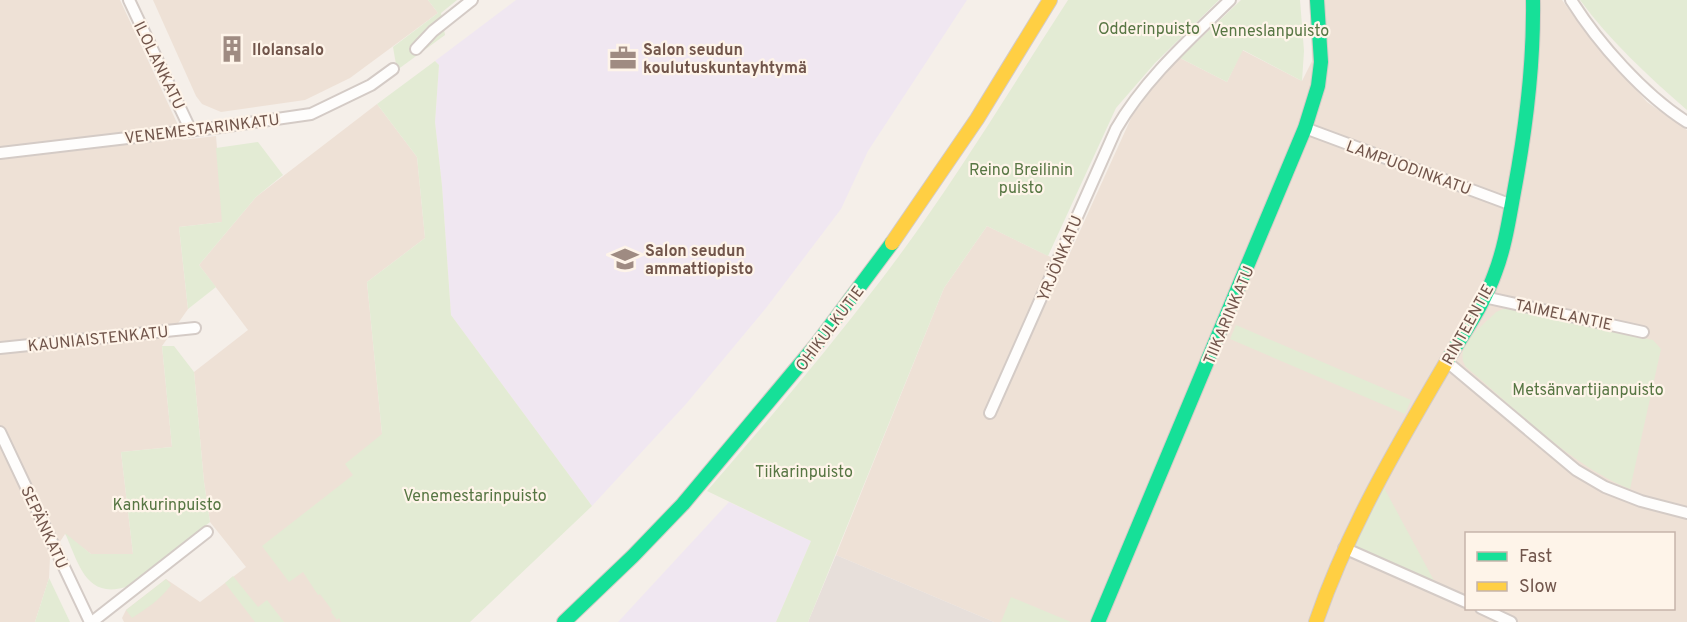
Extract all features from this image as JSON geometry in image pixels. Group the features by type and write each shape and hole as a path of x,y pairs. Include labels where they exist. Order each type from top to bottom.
{"street":[{"name":"ILOLANKATU","path":"129,0 191,130"},
{"path":"416,49 433,31 472,0"},
{"name":"OHIKULKUTIE","path":"564,622 657,532 785,386 838,318 909,219 972,127 1050,0"},
{"name":"YRJÖNKATU","path":"990,413 1116,129 1146,85 1230,0"},
{"name":"TIIKARINKATU","path":"1098,622 1305,128 1318,86 1321,62 1317,0"},
{"name":"RINTEENTIE","path":"1316,622 1344,548 1495,274 1505,242 1530,99 1534,27 1533,0"},
{"path":"1571,0 1589,25 1648,91 1661,104 1687,122"},
{"name":"VENEMESTARINKATU","path":"0,153 311,114 371,85 393,69"},
{"name":"LAMPUODINKATU","path":"1305,128 1512,205"},
{"name":"TAIMELANTIE","path":"1484,297 1643,332"},
{"name":"KAUNIAISTENKATU","path":"0,348 195,328"},
{"path":"1446,362 1576,470 1605,487 1641,501 1687,513"},
{"name":"SEPÄNKATU","path":"0,432 91,622"},
{"path":"91,622 207,532"},
{"path":"1344,548 1465,601"},
{"path":"1482,610 1511,622"}],"shaded area":[{"path":"0,0 120,0 184,138 182,140 216,136 223,222 179,227 188,309 162,346 172,447 121,452 133,554 91,554 65,534 50,557 49,578 35,622 0,622"},
{"path":"153,0 428,0 438,13 350,78 305,100 221,112 202,104 196,96"},
{"name":"Salon seudun ammattiopisto","path":"516,0 967,0 868,151 841,209 766,308 686,404 592,506 451,315 435,122 439,65 435,61"},
{"path":"1310,0 1562,0 1583,29 1647,102 1687,130 1687,622 994,622 836,555 944,288 987,226 1065,264 1132,116 1161,77 1180,58 1227,82 1242,50 1302,81 1312,61"},
{"path":"377,104 417,157 425,238 367,282 384,454 383,622 124,622 122,618 126,610 166,579 200,602 246,567 210,522 194,372 248,330 199,265 256,197"},
{"path":"729,502 811,541 776,622 618,622"},
{"path":"836,555 994,622 808,622"}],"green space":[{"path":"428,0 457,0 441,13 445,35 397,70 393,47 438,13"},
{"path":"1068,0 1219,0 1155,63 1116,108 1048,256 987,226 944,288 808,622 776,622 811,541 707,491 817,361 906,246 977,142"},
{"name":"Venneslanpuisto","path":"1241,0 1300,0 1304,51 1302,81 1243,50 1227,82 1180,58"},
{"path":"1580,0 1687,0 1687,110 1630,58"},
{"name":"Venemestarinpuisto","path":"435,61 439,65 435,122 451,315 592,506 470,622 341,622 331,612 332,610 320,594 318,595 303,572 289,582 262,546 353,475 345,464 382,434 367,282 425,238 417,157 377,104"},
{"path":"258,142 283,175 256,197 199,265 216,287 188,309 179,227 222,222 216,148"},
{"name":"Metsänvartijanpuisto","path":"1512,309 1653,340 1661,349 1630,489 1607,478 1564,450 1466,367 1463,352 1466,344 1496,312"},
{"path":"1236,325 1411,400 1405,414 1230,339"},
{"name":"Kankurinpuisto","path":"162,346 174,346 194,372 210,522 129,586 114,589 103,588 86,577 65,533 91,554 133,554 121,452 172,447"},
{"path":"1382,484 1438,588 1353,548 1352,536"},
{"path":"233,576 258,607 267,600 284,622 255,622 225,583"},
{"path":"49,578 70,622 35,622"},
{"path":"166,579 171,585 167,590 132,618 126,610"},
{"path":"1011,597 1071,622 1001,622"}],"traffic: fast":[{"path":"1098,622 1305,128 1318,86 1321,62 1317,0"},
{"path":"1447,361 1485,296 1504,243 1526,120 1531,72 1533,0"},
{"path":"564,622 683,504 816,345 892,243"}],"traffic: slow":[{"path":"892,243 977,119 1050,0"},
{"path":"1316,622 1358,521 1392,456 1447,361"}],"place":[{"name":"Ilolansalo","path":"232,49"},
{"name":"Salon seudun koulutuskuntayhtymä","path":"623,58"},
{"name":"Salon seudun ammattiopisto","path":"625,259"}],"park label":[{"name":"Odderinpuisto","path":"1149,28"},
{"name":"Reino Breilinin puisto","path":"1021,178"},
{"name":"Tiikarinpuisto","path":"804,471"}]}
